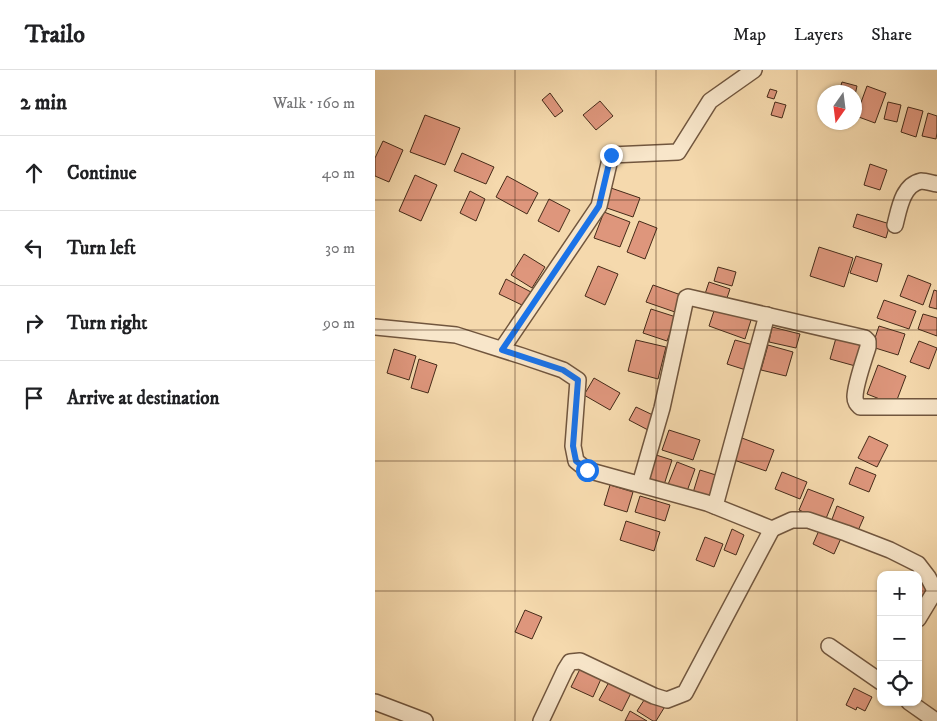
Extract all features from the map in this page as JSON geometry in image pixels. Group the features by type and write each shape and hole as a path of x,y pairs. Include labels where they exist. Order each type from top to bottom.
{"street":[{"path":"502,350 599,206 611,155 678,152 710,101 754,70"},
{"path":"895,225 904,194 911,187 921,181 937,184"},
{"path":"640,484 662,408 685,298 688,296 865,338 868,341 868,347 858,380 856,404 861,407 937,407"},
{"path":"715,506 767,315"},
{"path":"375,328 456,335 563,370 578,380 573,446 576,461 587,470 707,503 772,529"},
{"path":"541,721 570,662 580,661 667,700 685,693 772,529 792,520 808,520 847,533 890,550 917,564 928,577 936,593 920,616"},
{"path":"829,646 877,679"},
{"path":"375,702 425,721"},
{"path":"915,706 936,721"}],"building":[{"path":"842,82 853,85 841,85"},
{"path":"867,86 886,93 875,123 862,118 862,100"},
{"path":"770,89 777,91 774,99 767,97"},
{"path":"550,93 563,111 555,117 542,100"},
{"path":"600,101 613,116 596,130 583,115"},
{"path":"775,102 786,105 782,118 771,115"},
{"path":"888,102 901,105 897,122 884,119"},
{"path":"908,107 923,111 916,137 901,132"},
{"path":"928,113 937,116 936,139 922,136"},
{"path":"425,115 460,128 445,165 410,152"},
{"path":"383,141 403,150 389,182 375,176 375,158"},
{"path":"462,153 494,167 486,184 454,171"},
{"path":"870,164 887,170 880,190 864,185"},
{"path":"415,175 437,185 421,221 399,211"},
{"path":"507,176 538,193 527,214 496,197"},
{"path":"611,188 640,198 633,217 604,207"},
{"path":"470,191 485,199 476,221 460,213"},
{"path":"549,199 570,210 559,232 538,221"},
{"path":"604,212 630,222 620,247 594,238"},
{"path":"857,214 890,224 886,238 853,227"},
{"path":"639,221 657,228 645,259 627,252"},
{"path":"819,247 853,258 844,287 810,276"},
{"path":"524,254 545,267 532,288 511,275"},
{"path":"856,256 882,264 877,282 850,273"},
{"path":"598,266 618,274 605,305 585,296"},
{"path":"718,267 736,272 732,286 714,281"},
{"path":"908,275 931,284 923,305 900,296"},
{"path":"506,279 531,292 524,306 499,294"},
{"path":"709,282 730,289 725,304 704,297"},
{"path":"653,285 681,295 675,312 646,302"},
{"path":"934,290 937,291 937,309 929,307"},
{"path":"884,300 916,311 909,329 877,318"},
{"path":"716,305 752,317 745,339 709,326"},
{"path":"651,309 676,317 667,341 643,333"},
{"path":"923,314 937,318 937,336 918,329"},
{"path":"879,326 905,334 898,355 872,347"},
{"path":"772,327 800,334 796,348 769,342"},
{"path":"836,338 866,347 859,367 830,359"},
{"path":"636,340 666,347 658,379 628,371"},
{"path":"735,340 757,346 749,371 727,364"},
{"path":"919,341 937,348 929,369 910,362"},
{"path":"768,345 793,352 786,376 761,370"},
{"path":"394,349 416,356 409,380 387,373"},
{"path":"419,359 437,365 428,393 411,388"},
{"path":"878,365 906,376 895,405 867,394"},
{"path":"594,378 620,393 610,410 584,395"},
{"path":"636,407 655,416 648,430 629,420"},
{"path":"669,430 700,440 693,460 662,450"},
{"path":"869,436 888,445 877,467 858,458"},
{"path":"742,438 774,450 766,471 734,460"},
{"path":"653,454 672,460 663,488 644,482"},
{"path":"677,462 695,469 686,494 667,487"},
{"path":"856,467 876,475 869,492 849,484"},
{"path":"700,470 719,476 711,502 692,496"},
{"path":"782,472 807,482 800,499 775,489"},
{"path":"610,485 633,492 627,512 604,505"},
{"path":"808,489 834,499 825,521 799,510"},
{"path":"640,496 670,505 665,521 635,512"},
{"path":"837,506 864,517 857,533 831,522"},
{"path":"626,521 660,532 654,551 620,540"},
{"path":"821,526 842,536 834,554 813,544"},
{"path":"732,529 744,535 736,555 724,550"},
{"path":"705,537 723,544 714,567 696,560"},
{"path":"922,583 931,589 922,601"},
{"path":"525,610 542,617 532,639 515,632"},
{"path":"580,669 601,679 593,697 571,687"},
{"path":"609,682 631,693 622,711 599,700"},
{"path":"854,688 872,697 865,711 857,707 856,710 846,705"},
{"path":"646,697 664,708 656,721 637,711"},
{"path":"630,711 647,721 625,721"}],"route":[{"path":"587,470 576,461 573,446 578,380 563,370 502,350 599,206 611,155"}]}
